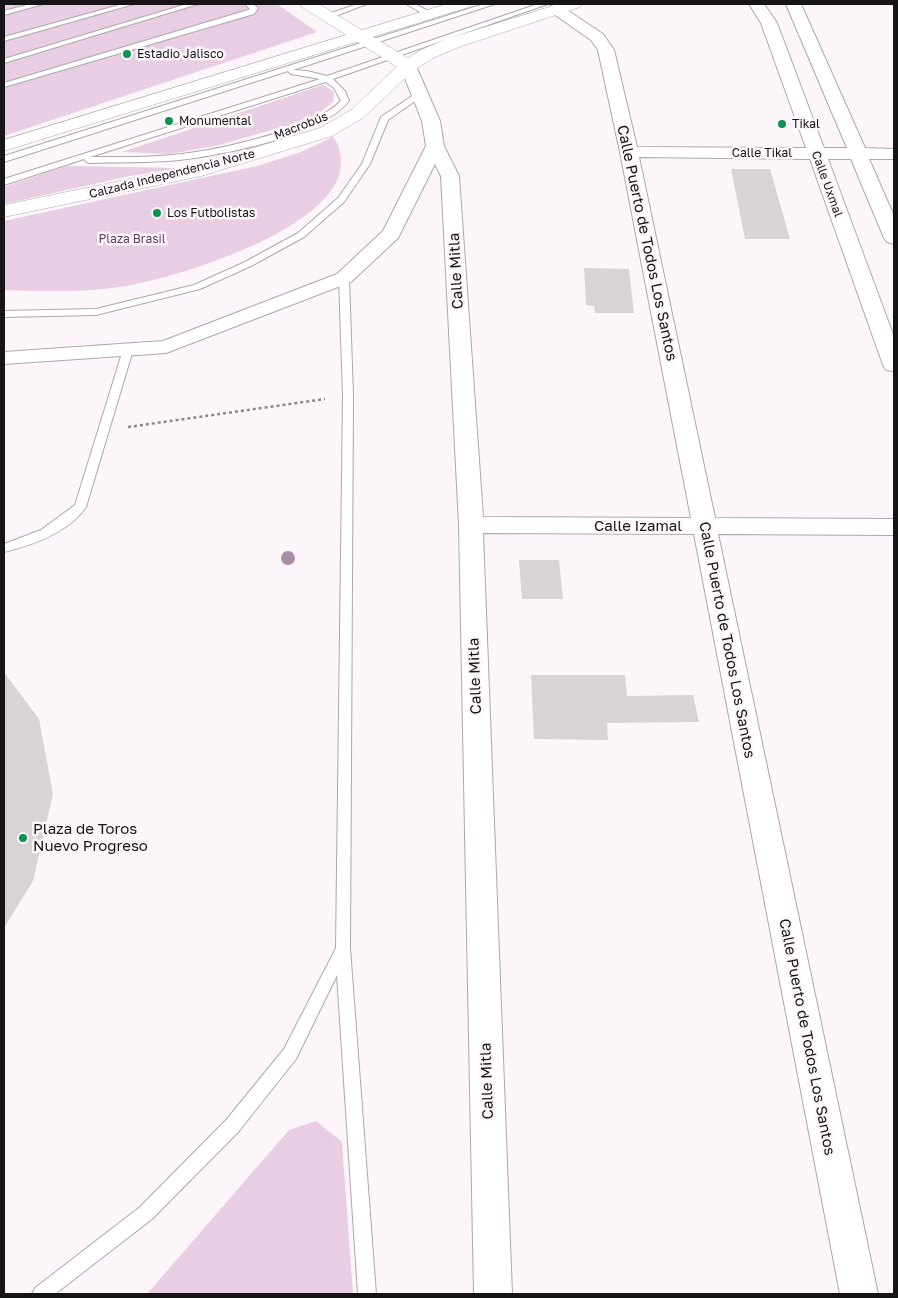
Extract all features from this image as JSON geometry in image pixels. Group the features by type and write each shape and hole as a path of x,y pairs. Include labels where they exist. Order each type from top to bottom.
{"main road":[{"path":"308,4 408,66"},
{"path":"4,146 365,40 430,14 462,4"},
{"name":"Calzada Independencia Norte","path":"4,211 200,170 326,132 357,114 408,66 427,54 558,6"}],"street":[{"name":"Calle Uxmal","path":"758,4 769,23 894,365"},
{"path":"794,4 894,238"},
{"name":"Calle Puerto de Todos Los Santos","path":"558,6 597,37 606,50 630,152 859,1294"},
{"name":"Calle Mitla","path":"408,66 431,121 434,146 450,176 471,525 493,1294"},
{"path":"4,358 166,347 344,278 391,234 434,146"},
{"name":"Calle Tikal","path":"630,152 894,154"},
{"name":"Calle Izamal","path":"471,525 894,527"}],"lane":[{"path":"4,13 39,4"},
{"path":"4,39 130,4"},
{"path":"4,61 194,4"},
{"path":"4,85 251,12 254,8 248,4"},
{"path":"326,16 362,4"},
{"path":"410,4 430,14"},
{"name":"Macrobús","path":"4,159 276,74 365,40 491,4"},
{"name":"Macrobús","path":"4,182 392,56 558,6"},
{"name":"Macrobús","path":"73,160 181,157 228,149 314,123 342,108 345,101 343,94 336,84 319,75 308,73 276,74"},
{"path":"4,314 96,312 197,287 248,264 302,235 341,200 366,164 384,119 421,94"},
{"path":"344,278 348,396 343,948 367,1294"},
{"path":"4,548 32,541 62,524 80,507 128,350"},
{"path":"41,1294 146,1213 233,1125 290,1054 343,948"}],"path":[{"path":"104,430 348,396"}],"green space":[{"name":"Estadio Jalisco","path":"4,4 277,4 317,32 4,136"},
{"path":"323,85 334,92 333,102 319,113 289,125 219,145 171,154 122,152"},
{"name":"Plaza Brasil","path":"333,137 340,150 341,165 333,188 314,208 288,227 256,244 189,270 159,279 120,287 54,291 4,290 4,221 257,166 301,152"},
{"path":"66,166 179,168 125,177 4,204 4,187"},
{"path":"316,1121 342,1142 353,1294 147,1294 289,1130"}],"building":[{"path":"731,169 770,169 790,239 745,239"},
{"path":"584,268 629,269 634,313 595,313 594,306 586,305"},
{"path":"519,560 559,560 563,599 522,599"},
{"name":"Plaza de Toros Nuevo Progreso","path":"4,672 39,719 53,794 33,881 4,928"},
{"path":"531,675 625,675 627,696 693,695 699,722 607,723 608,740 534,739"}],"place":[{"name":"Estadio Jalisco","path":"127,54"},
{"name":"Monumental","path":"169,121"},
{"name":"Tikal","path":"782,124"},
{"name":"Los Futbolistas","path":"157,213"},
{"name":"Plaza de Toros Nuevo Progreso","path":"23,838"}]}
